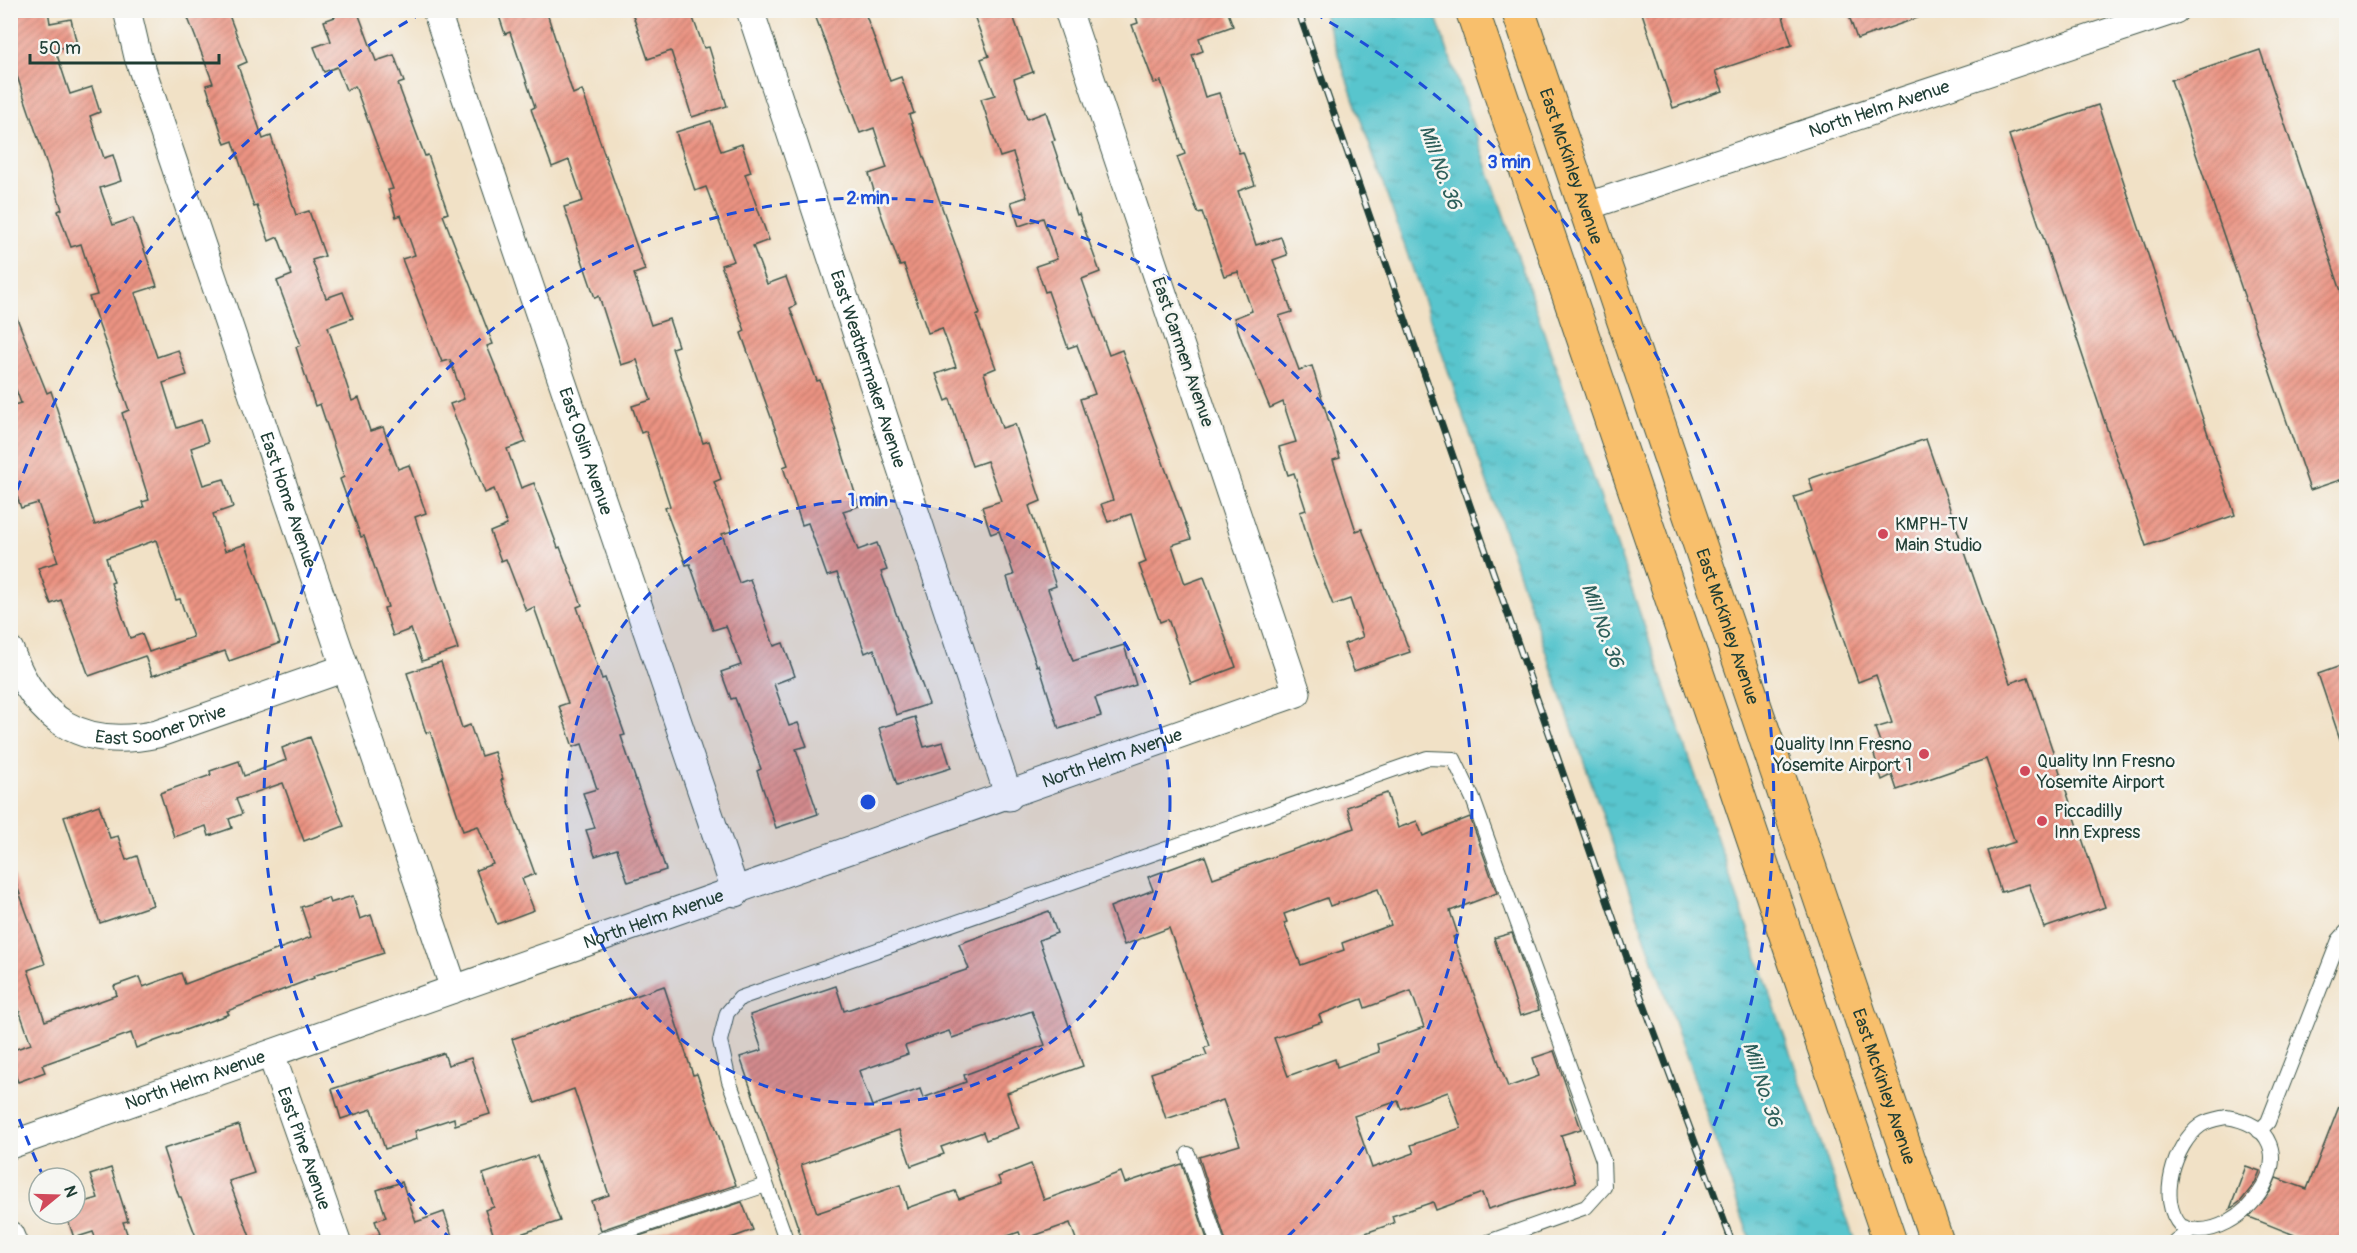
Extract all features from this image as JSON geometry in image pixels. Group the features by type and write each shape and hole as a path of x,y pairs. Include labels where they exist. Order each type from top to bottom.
{"main road":[{"path":"1472,10 1890,1242"},
{"path":"1486,10 1503,42 1557,194 1574,207 1585,207"},
{"name":"East McKinley Avenue","path":"1518,10 1937,1242"},
{"path":"1806,993 1865,1103 1914,1242"}],"street":[{"name":"East Home Avenue","path":"127,10 138,57 454,989"},
{"name":"East Oslin Avenue","path":"436,10 736,893"},
{"name":"East Weathermaker Avenue","path":"750,10 1009,796"},
{"name":"East Carmen Avenue","path":"1068,10 1297,693"},
{"name":"North Helm Avenue","path":"1585,207 2175,10"},
{"name":"East Sooner Drive","path":"10,650 29,689 51,716 75,731 102,739 129,740 157,734 345,668"},
{"name":"North Helm Avenue","path":"10,1146 454,989 736,893 1297,693"},
{"name":"East Pine Avenue","path":"271,1054 337,1242"},
{"path":"10,1235 13,1242"}],"lane":[{"path":"786,1242 729,1081 720,1041 728,1013 740,998 1426,758 1454,759 1473,799 1603,1160 1604,1187 1586,1207 1488,1242"},
{"path":"2259,1131 2268,1122 2339,940 2346,932"},
{"path":"2221,1240 2207,1240 2188,1232 2173,1216 2168,1188 2191,1133 2213,1119 2226,1117 2240,1119 2259,1131 2269,1145 2272,1172 2255,1215 2247,1227"},
{"path":"1188,1154 1217,1242"},
{"path":"603,1239 766,1185"},
{"path":"2175,1242 2188,1232"}],"water":[{"name":"Mill No. 36","path":"1323,11 1434,11 1855,1242 1751,1242"}],"building":[{"path":"10,10 48,10 50,23 71,19 77,45 55,49 70,94 92,87 100,112 90,116 104,158 113,155 121,181 100,188 113,225 133,218 157,286 135,293 157,357 178,350 187,375 163,383 177,428 201,420 208,442 191,448 203,485 224,479 233,507 213,514 225,551 246,544 280,643 229,661 225,651 152,676 145,656 89,676 61,600 51,604 38,568 58,562 38,503 21,508 10,476 10,406 21,403 10,374 10,301 47,393 51,391 95,525 144,507 142,502 149,500 122,413 129,410 89,297 97,295 81,244 71,247 58,211 62,209 17,76 10,44","holes":["156,540 176,600 180,599 193,637 149,652 142,634 130,638 111,583 114,582 106,558"]},
{"path":"208,10 227,10 247,62 238,66 263,139 271,136 296,215 309,211 325,256 312,260 326,298 343,292 353,318 328,327 352,401 359,398 370,431 383,427 398,469 409,465 426,513 415,517 458,649 422,661 411,629 393,636 384,608 388,607 364,536 361,537 340,479 344,477 320,404 315,406 296,347 301,345 277,281 292,275 278,237 269,241 257,206 254,207 233,141 225,144 206,85 213,83 188,18"},
{"path":"333,10 357,10 376,61 394,55 404,82 398,84 425,156 428,155 448,213 443,215 493,344 487,346 526,442 507,449 521,488 534,483 582,605 577,607 602,679 605,678 625,735 621,736 666,870 628,882 617,849 595,856 586,830 595,828 583,793 597,789 582,744 573,747 559,706 568,703 534,607 526,611 506,559 501,561 490,532 507,525 494,489 485,493 450,404 464,399 450,360 442,362 402,259 415,255 401,215 396,217 388,190 393,189 355,86 346,90 337,67 324,72 314,47 331,41 324,21 335,17"},
{"path":"497,10 546,10 573,94 582,90 645,270 634,274 651,325 669,319 678,346 672,348 703,443 709,441 721,479 714,482 732,531 722,534 739,583 750,579 774,646 783,643 795,676 774,684 789,726 798,723 807,746 796,749 818,814 776,828 757,771 761,769 735,698 731,699 721,672 741,665 726,626 713,630 690,564 686,565 665,508 670,506 646,431 641,433 632,406 651,400 637,360 621,365 599,296 595,298 564,207 583,201 569,160 552,167 531,109 535,107 510,32 505,34"},
{"path":"631,10 690,10 704,48 709,47 727,106 692,117 671,51 648,59"},
{"path":"813,10 864,10 890,81 901,77 914,113 909,115 980,314 976,316 996,368 984,373 1002,428 1015,424 1041,501 1029,506 1056,586 1048,589 1073,661 1124,645 1136,685 1095,698 1101,716 1059,729 1039,665 1037,666 1016,608 1007,577 1014,575 999,531 991,534 982,507 1001,501 987,461 972,466 950,399 946,401 936,374 956,367 942,328 928,333 904,265 900,266 869,174 887,168 874,128 860,133"},
{"path":"972,10 1011,10 1033,72 1014,79 1027,119 1046,112 1055,140 1052,141 1077,215 1079,214 1100,272 1082,279 1109,355 1122,350 1191,539 1172,545 1185,584 1204,577 1236,667 1191,684 1168,619 1160,622 1139,565 1146,562 1131,514 1108,522 1101,504 1113,500 1080,399 1095,394 1077,345 1068,348 1048,291 1045,292 1036,266 1057,259 1043,218 1019,226 1011,202 1027,197 1013,153 1000,157 981,99 995,95 981,59 989,56"},
{"path":"1134,10 1227,10 1233,26 1199,38 1203,51 1192,55 1205,97 1219,93 1239,153 1243,152 1255,185 1238,191 1256,245 1281,237 1287,255 1273,260 1292,312 1279,316 1299,370 1312,366 1340,458 1333,460 1356,531 1362,529 1410,652 1354,671 1344,644 1363,637 1350,599 1333,605 1312,551 1300,512 1306,510 1294,473 1288,475 1279,447 1296,442 1283,402 1270,408 1242,341 1234,318 1252,311 1238,272 1224,276 1202,212 1198,213 1177,157 1185,154 1161,81 1154,83 1132,25 1138,23"},
{"path":"1641,10 1781,10 1792,45 1715,71 1723,91 1673,108"},
{"path":"1847,10 1929,10 1929,14 1857,39"},
{"path":"2260,50 2346,306 2346,478 2310,490 2171,80"},
{"path":"2098,105 2235,515 2146,546 2009,135"},
{"path":"711,121 721,151 742,144 751,172 745,174 769,240 753,246 767,284 786,277 796,305 790,308 817,381 820,380 859,506 843,511 858,550 877,543 887,570 881,572 929,704 896,715 874,649 865,653 837,573 827,576 808,523 802,525 783,467 788,465 741,333 745,331 721,265 734,261 706,187 695,191 676,132"},
{"path":"1926,439 2010,683 2028,677 2105,907 2044,928 2029,884 2001,892 1987,851 2015,842 1986,759 1897,790 1892,775 1882,780 1871,745 1880,742 1875,728 1892,723 1876,675 1858,682 1794,497 1813,491 1809,479"},
{"path":"441,662 462,728 470,725 481,756 494,752 503,779 501,780 535,874 522,879 534,910 497,924 476,870 493,864 478,826 463,831 430,731 426,733 407,673"},
{"path":"2346,664 2346,747 2343,748 2318,674"},
{"path":"915,717 924,747 943,742 951,768 897,785 879,728"},
{"path":"310,737 344,826 304,841 283,783 236,799 242,814 229,819 232,828 209,836 206,826 174,837 160,793 211,775 210,771 239,761 244,776 286,760 282,748"},
{"path":"1387,793 1398,828 1417,821 1423,836 1470,817 1497,893 1450,911 1458,935 1453,937 1508,1087 1539,1076 1533,1058 1554,1051 1581,1129 1561,1135 1576,1182 1488,1209 1482,1193 1436,1210 1433,1202 1392,1216 1394,1223 1340,1242 1226,1242 1199,1157 1240,1145 1223,1100 1166,1119 1151,1073 1207,1055 1204,1048 1210,1046 1169,928 1124,945 1110,907 1153,890 1148,877 1205,856 1213,878 1354,828 1347,807","holes":["1378,889 1391,925 1342,943 1344,950 1301,965 1284,923 1287,922 1284,914 1327,898 1330,906","1411,991 1424,1027 1377,1044 1379,1052 1337,1067 1335,1059 1288,1076 1274,1038 1322,1022 1319,1015 1362,999 1365,1008","1448,1092 1461,1128 1411,1145 1414,1153 1372,1168 1354,1116 1398,1101 1401,1109"]},
{"path":"99,805 110,838 118,836 126,860 137,856 153,905 100,923 64,817"},
{"path":"10,875 13,875 45,964 28,970 45,1021 117,995 114,986 139,977 143,987 181,973 185,984 311,937 301,907 328,898 330,903 353,896 360,919 371,915 384,953 313,976 314,978 227,1011 229,1014 136,1048 131,1033 42,1065 45,1072 18,1082 10,1061 10,1051 31,1044 10,984"},
{"path":"1049,911 1057,933 1039,940 1083,1066 1007,1093 1019,1128 986,1140 983,1132 941,1147 944,1154 911,1166 899,1130 801,1165 817,1213 900,1185 907,1208 955,1191 959,1199 1001,1184 998,1177 1031,1164 1044,1200 1121,1172 1125,1183 1182,1164 1208,1242 1077,1242 1070,1223 1022,1240 1019,1232 991,1242 803,1242 740,1057 762,1050 750,1015 836,986 844,1011 969,969 959,944","holes":["1032,1011 1045,1045 964,1075 966,1082 923,1098 920,1089 872,1106 859,1071 908,1054 905,1046 949,1031 952,1038"]},
{"path":"1512,933 1539,1010 1520,1016 1494,938"},
{"path":"664,986 693,1075 697,1074 736,1185 601,1230 591,1201 609,1195 574,1089 535,1103 512,1039"},
{"path":"444,1053 448,1065 471,1058 490,1114 455,1125 454,1118 415,1131 417,1139 385,1149 372,1109 341,1119 332,1089"},
{"path":"2345,1091 2346,1242 2312,1242 2249,1217 2270,1192 2276,1178 2307,1189"},
{"path":"239,1125 254,1173 229,1181 252,1242 198,1242 181,1197 179,1197 163,1149"},
{"path":"537,1156 560,1221 496,1242 485,1210 494,1207 483,1174"},
{"path":"2246,1166 2260,1171 2255,1183 2241,1201 2230,1209"},
{"path":"111,1168 128,1221 123,1222 130,1242 97,1242 93,1232 74,1238 70,1226 87,1226 87,1201 98,1198 90,1175"},
{"path":"402,1182 416,1222 444,1212 454,1242 365,1242 365,1239 380,1234 375,1221 386,1217 377,1190"},
{"path":"742,1202 753,1230 720,1242 621,1242"}],"railway":[{"path":"1298,10 1633,975 1732,1242"}],"place":[{"name":"KMPH-TV Main Studio","path":"1883,534"},
{"name":"Quality Inn Fresno Yosemite Airport 1","path":"1924,754"},
{"name":"Quality Inn Fresno Yosemite Airport","path":"2025,771"},
{"name":"Piccadilly Inn Express","path":"2042,821"}]}
